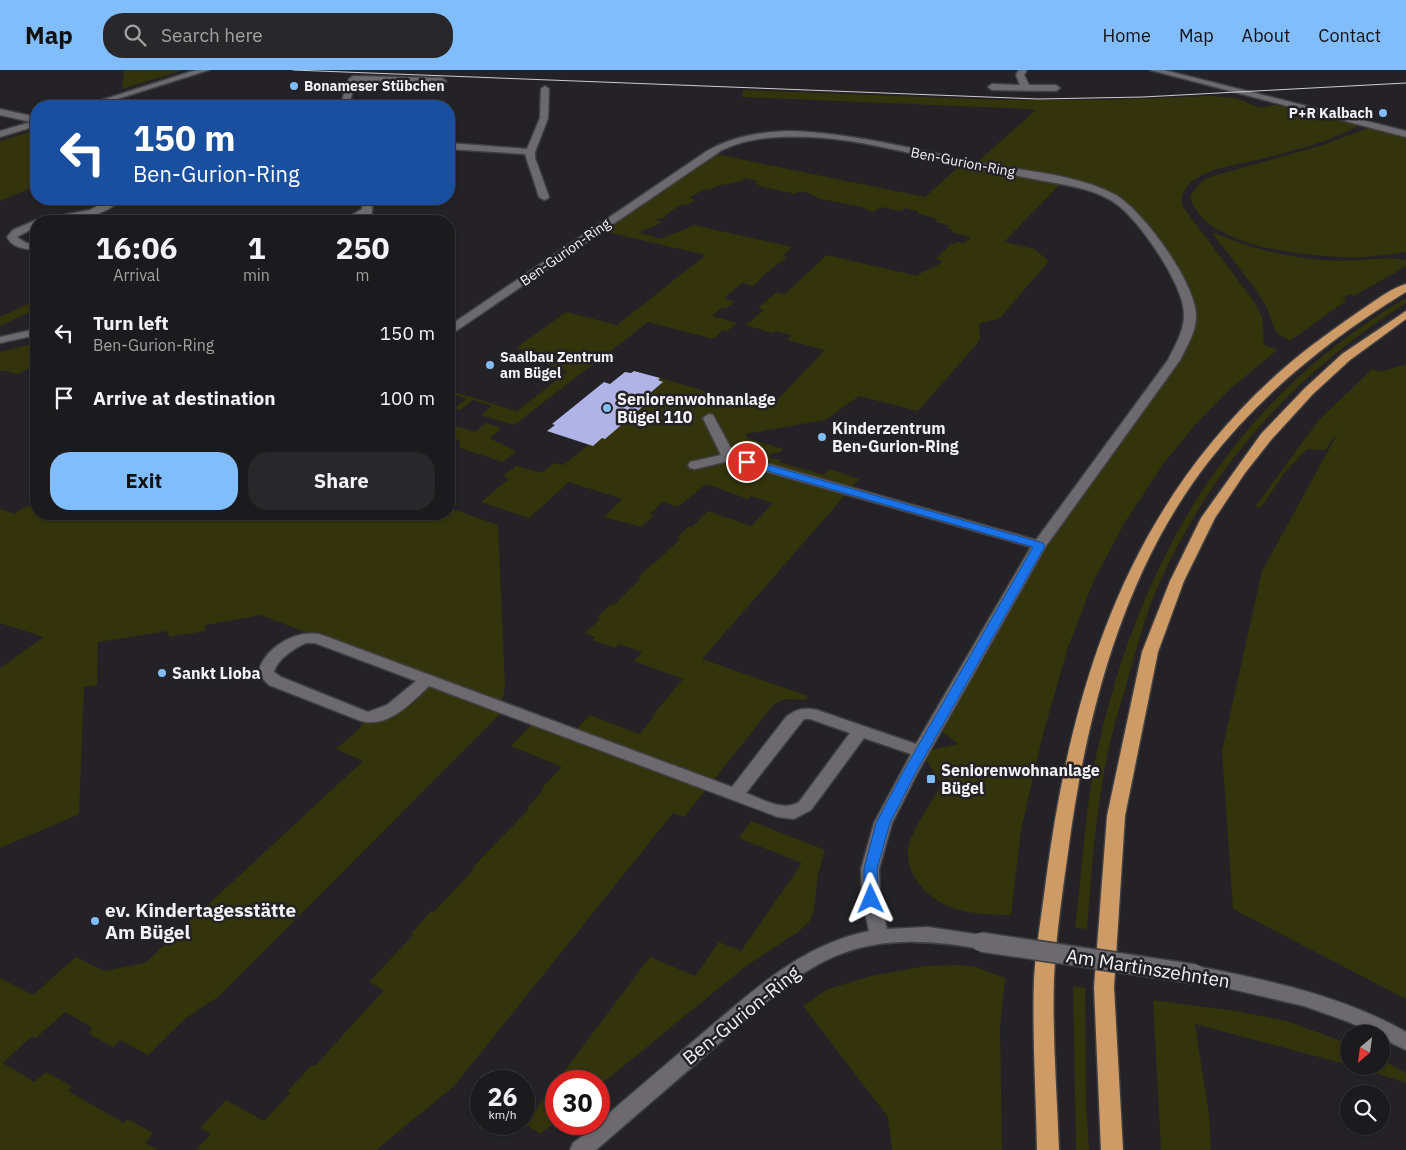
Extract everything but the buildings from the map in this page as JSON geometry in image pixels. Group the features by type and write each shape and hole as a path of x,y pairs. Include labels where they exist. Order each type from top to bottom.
{"highway":[{"path":"1048,1150 1044,979 1062,829 1086,713 1109,633 1122,601 1136,570 1170,510 1202,461 1229,429 1257,399 1302,359 1368,309 1406,287"},
{"path":"1112,1150 1104,987 1116,816 1150,652 1177,581 1208,518 1240,471 1266,437 1309,391 1346,357 1406,314"}],"street":[{"path":"107,100 205,70"},
{"path":"1023,70 1020,75 1026,88"},
{"path":"1154,70 1406,134"},
{"path":"346,100 352,79 442,81"},
{"path":"992,87 1056,88"},
{"path":"544,197 532,164 530,152 544,118 545,89"},
{"path":"0,112 30,120"},
{"path":"0,134 30,123"},
{"name":"Ben-Gurion-Ring","path":"455,327 710,153 740,139 791,134 832,137 1063,181 1102,192 1120,201 1135,214 1169,264 1183,289 1190,313 1187,334 1174,360 1039,546 921,752 883,823 870,869 871,899 880,937 840,946 808,962 774,984 581,1150"},
{"path":"455,146 530,152"},
{"path":"77,215 93,212 106,205"},
{"path":"104,215 113,205"},
{"path":"30,226 16,232 12,237 18,244 30,246"},
{"path":"0,340 30,333"},
{"path":"709,418 729,456"},
{"path":"695,465 729,456 1039,546"},
{"path":"426,679 391,712 378,717 367,717 275,681 266,674 268,664 292,643 304,638 318,638 778,811 794,813 805,806 860,731"},
{"path":"735,795 792,721 800,714 811,714 921,752"},
{"name":"Am Martinszehnten","path":"880,937 912,933 942,934 981,942 1195,974 1256,986 1302,998 1345,1013 1406,1042"}],"shaded area":[{"path":"124,70 183,70 122,89"},
{"path":"743,90 1001,100 1101,100 1211,96 1236,98 1260,108 1274,105 1290,108 1358,126 1306,147 1210,172 1193,180 1184,190 1182,198 1183,207 1255,303 1262,317 1264,345 1277,350 1231,388 1194,426 1164,463 1125,522 1094,580 1068,647 1043,734 1021,830 1011,915 984,914 945,905 923,889 913,875 908,856 910,842 917,825 942,784 921,752 958,744 936,726 1039,545 1174,360 1190,313 1169,264 1119,201 1063,181 1004,242 1034,249 1049,261 999,319 979,325 980,338 977,344 918,411 859,396 825,420 745,434 749,439 784,449 770,454 770,458 781,460 779,462 824,475 829,469 859,479 702,659 808,696 805,700 787,699 775,703 684,817 673,813 454,1086 376,1150 196,1150 211,1134 200,1128 226,1100 264,1121 290,1093 288,1091 312,1065 315,1066 384,990 369,982 413,935 411,934 431,911 434,912 474,869 472,868 529,809 527,808 543,790 541,789 562,767 511,746 536,720 572,734 590,715 639,734 683,679 634,661 642,652 619,644 615,648 592,640 595,637 585,633 600,619 597,617 611,604 614,605 641,578 639,576 680,539 677,538 689,526 692,527 708,511 751,526 773,503 751,496 748,499 706,484 678,507 662,502 650,514 654,515 642,527 604,517 622,499 569,482 529,518 481,502 509,479 503,476 516,466 541,473 554,463 564,465 589,444 593,445 653,395 649,394 663,382 658,380 660,378 757,406 768,397 778,399 825,350 787,340 792,335 774,331 772,333 746,325 764,310 758,308 777,292 785,294 827,255 917,276 939,264 942,261 936,259 951,244 957,242 965,243 971,237 951,232 953,230 947,228 949,225 935,222 938,219 917,213 918,211 905,208 902,211 880,207 874,212 866,210 867,208 816,198 812,194 799,191 796,194 759,186 755,184 758,181 745,178 714,187 710,190 704,189 689,198 695,200 689,204 680,205 664,216 666,217 663,219 659,218 656,220 662,222 639,233 662,239 693,225 792,247 782,256 787,257 760,278 753,286 742,283 724,298 734,302 725,309 721,308 712,316 737,323 727,331 723,330 713,339 648,322 514,425 481,415 492,406 473,400 460,410 455,408 467,399 455,395 455,392 517,411 568,371 531,360 538,354 516,348 566,312 617,325 706,255 598,230 710,153 925,197 964,162 975,164 1035,111 1030,109 742,97"},
{"path":"1368,128 1406,138 1406,252 1360,257 1327,256 1256,245 1233,237 1213,226 1198,213 1190,196 1200,183 1210,177 1323,145"},
{"path":"30,132 30,190 0,201 0,141"},
{"path":"1214,233 1261,249 1308,259 1341,261 1398,259 1406,260 1406,267 1401,266 1403,268 1354,296 1349,294 1343,299 1347,300 1290,341 1276,332 1267,308 1256,290"},
{"path":"1406,298 1406,303 1366,330 1328,360 1293,391 1261,425 1231,462 1204,501 1180,542 1149,608 1116,718 1099,803 1087,928 1075,927 1087,812 1099,743 1118,673 1142,607 1171,545 1205,487 1245,433 1292,383 1345,338"},
{"path":"30,303 30,312 0,326 0,317"},
{"path":"30,344 30,368 18,374 0,371 0,352"},
{"path":"1406,364 1406,999 1233,909 1222,751 1262,571 1339,431 1325,450 1307,449 1285,472 1261,507 1255,507 1318,421 1372,369 1381,372"},
{"path":"486,423 501,428 491,439 516,451 503,462 460,448 460,441 455,440 455,426 475,432"},
{"path":"30,506 30,520 455,520 455,510 498,525 505,687 503,697 497,706 505,709 218,997 186,1018 148,1055 120,1040 113,1047 88,1033 93,1028 65,1012 36,1038 32,1036 3,1063 35,1082 46,1072 72,1086 68,1091 124,1123 128,1119 153,1133 145,1143 157,1150 0,1150 0,978 33,995 76,957 104,971 145,963 363,761 336,749 359,729 367,717 378,717 426,679 261,615 205,625 205,631 169,637 168,631 98,642 97,685 84,687 79,814 0,848 0,668 44,637 0,623 0,509 14,514"},
{"path":"751,821 825,850 818,874 814,910 809,922 798,932 746,966 610,1077 610,1070 565,1070 650,957 695,976 719,942 741,951 802,863 739,838"},
{"path":"960,965 976,967 1005,978 1000,1028 1002,1150 892,1150 888,1117 803,1006 828,989 871,976 926,966"},
{"path":"1073,986 1085,988 1086,1105 1089,1150 1076,1150"},
{"path":"1153,1000 1235,1011 1287,1021 1340,1041 1340,1063 1195,1024 1209,1115 1211,1150 1161,1150"},
{"path":"1390,1064 1406,1073 1406,1083 1382,1075 1390,1075"},
{"path":"545,1097 545,1130 540,1134 535,1131 535,1110"}],"tram line":[{"path":"293,70 1038,99 1143,97 1406,83"}],"place":[{"name":"Bonameser Stübchen","path":"294,86"},
{"name":"P+R Kalbach","path":"1383,113"},
{"name":"Saalbau Zentrum am Bügel","path":"490,365"},
{"name":"Seniorenwohnanlage Bügel 110","path":"607,408"},
{"name":"Kinderzentrum Ben-Gurion-Ring","path":"822,437"},
{"name":"Sankt Lioba","path":"162,673"},
{"name":"Seniorenwohnanlage Bügel","path":"931,779"},
{"name":"ev. Kindertagesstätte Am Bügel","path":"95,921"}],"route":[{"path":"747,462 1039,546 909,772 883,823 870,869 871,899"}]}
